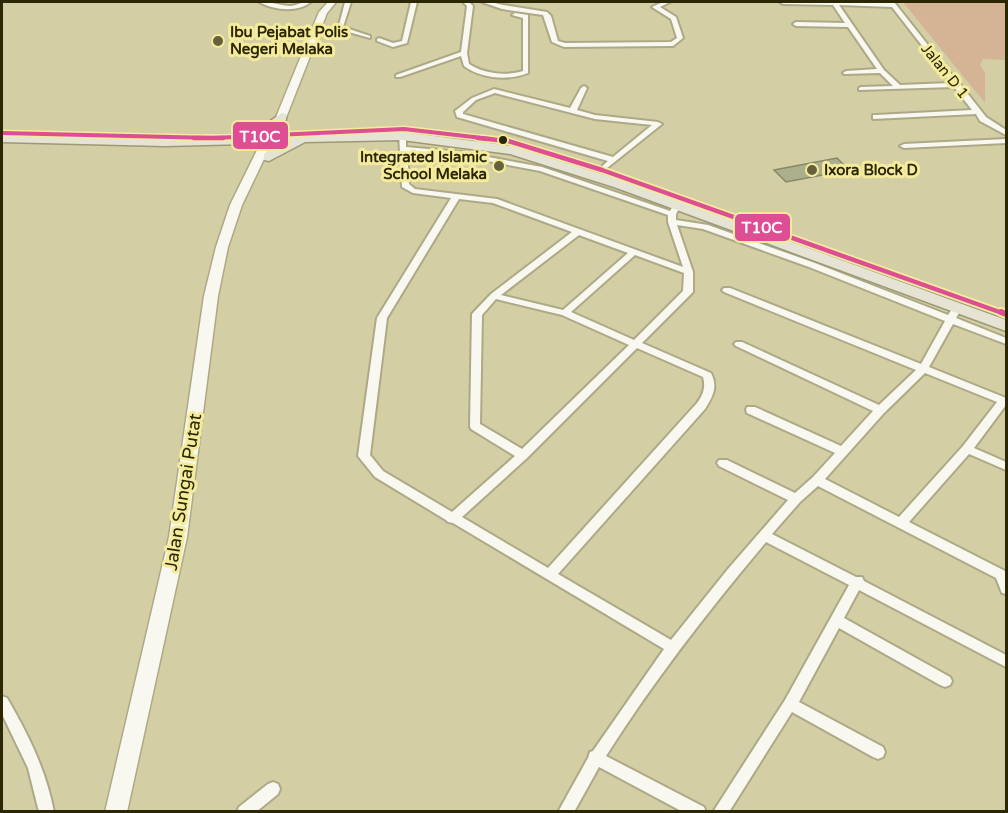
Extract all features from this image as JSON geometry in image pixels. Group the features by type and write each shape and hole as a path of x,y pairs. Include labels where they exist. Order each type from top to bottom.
{"main road":[{"path":"323,7 332,2"},
{"name":"Jalan Sungai Putat","path":"116,812 178,537 213,289 228,225 277,129 323,7"},
{"path":"2,135 165,142 228,139 277,129 286,122 294,128 322,134"},
{"path":"228,139 277,129 512,150 587,173 674,214 953,313 1006,326"},
{"path":"228,139 254,147 258,153 259,165 287,146 322,134 404,129 471,135 544,150 1006,316"},
{"path":"907,280 952,299 953,313"},
{"path":"953,313 978,308 1006,316"}],"street":[{"path":"262,2 290,7 303,6 308,2"},
{"path":"348,2 340,28 368,37"},
{"path":"379,40 393,45 405,42 414,2"},
{"path":"466,2 470,6 464,53 466,65 477,72 519,75 526,72 526,16 503,14"},
{"path":"485,2 544,13 548,16 555,42 564,45 673,44 680,41 674,18 655,7 667,2"},
{"path":"783,2 892,3"},
{"name":"Jalan D 1","path":"892,3 977,112 991,125 1006,133"},
{"path":"836,4 882,71 898,87"},
{"path":"796,24 850,25"},
{"path":"399,76 464,53"},
{"path":"846,73 882,71"},
{"path":"861,88 958,85"},
{"path":"572,112 584,88"},
{"path":"602,170 636,143 654,124 572,112 494,91 474,99 459,113 614,160"},
{"path":"876,117 977,112"},
{"path":"904,146 1006,141"},
{"path":"403,142 405,185 408,189 420,193 494,201 689,272"},
{"path":"636,143 646,146"},
{"path":"456,197 382,318 364,456 379,474 671,647"},
{"path":"452,519 523,455 688,292 689,272 674,214"},
{"path":"523,455 475,426 477,314 494,296 578,232"},
{"path":"564,313 633,253"},
{"path":"727,290 1005,402 967,450 902,522"},
{"path":"494,296 564,313 707,375 710,380 709,393 701,406 549,575"},
{"path":"565,812 595,757 671,647 796,498 817,480 880,410 923,369 953,313 1006,341"},
{"path":"739,344 880,410"},
{"path":"751,410 843,452"},
{"path":"967,450 1006,466"},
{"path":"723,463 796,498"},
{"path":"817,480 1001,575 1006,589"},
{"path":"764,535 858,581 1006,661"},
{"path":"720,812 790,704 858,581"},
{"path":"837,621 945,681"},
{"path":"2,702 27,745 44,794 47,812"},
{"path":"790,704 878,752"},
{"path":"595,757 699,812"},
{"path":"244,812 273,789"}],"shaded area":[{"path":"903,2 1006,2 1006,60 983,59 980,65 985,73 985,103"}],"building":[{"name":"Ixora Block D","path":"837,158 849,170 786,182 774,170"}],"transit line":[{"name":"T10C","path":"2,133 213,138 404,129 508,141 602,170 1006,314"}],"place":[{"name":"Ibu Pejabat Polis Negeri Melaka","path":"218,41"},
{"name":"Integrated Islamic School Melaka","path":"499,166"},
{"name":"Ixora Block D","path":"812,170"}]}
